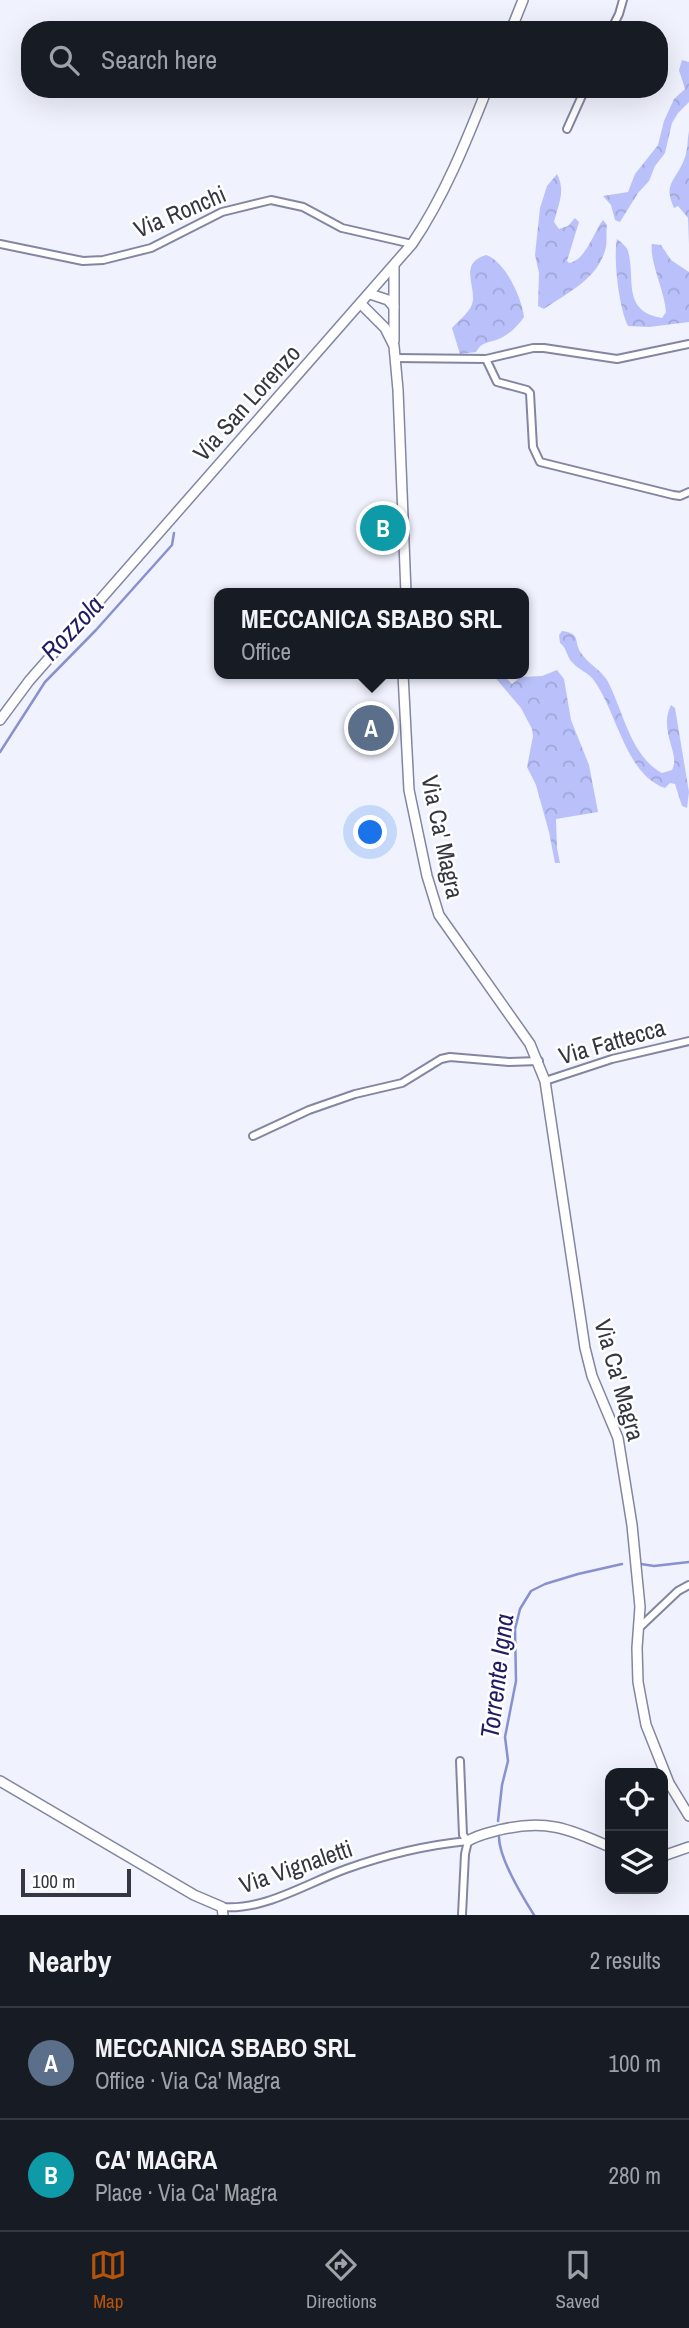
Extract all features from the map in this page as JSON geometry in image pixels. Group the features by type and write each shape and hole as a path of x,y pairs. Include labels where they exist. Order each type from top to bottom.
{"street":[{"path":"515,21 523,0"},
{"path":"616,21 623,0"},
{"name":"Via San Lorenzo","path":"0,720 29,681 146,545 412,244 428,220 455,166 483,98"},
{"path":"567,129 581,98"},
{"name":"Via Ronchi","path":"0,244 83,261 103,260 151,248 222,212 271,201 303,207 342,228 412,244"},
{"path":"394,267 394,346 405,588"},
{"path":"370,293 388,300 394,308 394,316"},
{"path":"361,304 385,328 394,346"},
{"path":"395,358 486,359 544,348 617,359 689,344"},
{"path":"486,359 497,382 530,393 533,447 540,463 673,495 680,496 689,492"},
{"name":"Via Ca' Magra","path":"403,679 410,790 426,876 439,915 530,1044 545,1081 585,1348 592,1376 618,1438 632,1525 640,1607 638,1672 646,1725 669,1783 689,1816"},
{"name":"Via Fattecca","path":"545,1081 612,1059 689,1041"},
{"path":"253,1136 309,1110 355,1094 394,1086 450,1056 509,1062 539,1061"},
{"path":"640,1627 678,1591 689,1585"},
{"path":"460,1761 463,1835 468,1841 462,1915"},
{"name":"Via Vignaletti","path":"0,1781 222,1911 257,1905 348,1868 393,1854 468,1841 509,1828 539,1823 605,1845"},
{"path":"668,1854 689,1847"}],"green space":[{"path":"682,60 689,62 689,102 672,123 665,153 655,166 649,181 620,222 615,220 611,205 603,196 628,192 635,174 658,145 664,121 674,99 685,89 679,70"},
{"path":"689,131 689,244 688,218 678,206 674,208 670,188 685,157"},
{"path":"557,174 561,192 554,222 559,229 568,226 575,218 579,222 567,261 569,263 580,257 603,220 607,225 606,245 602,258 590,276 544,309 538,306 539,273 535,255 540,208 547,186"},
{"path":"617,239 628,251 635,301 649,314 662,318 666,312 652,244 661,245 671,260 689,272 689,322 649,327 628,326 618,283"},
{"path":"486,255 506,272 520,300 524,317 504,336 483,345 476,352 460,354 452,328 472,304 470,274 473,263"},
{"path":"562,631 575,636 584,657 607,680 635,744 651,765 662,773 672,770 674,764 667,724 671,705 675,708 689,792 687,808 682,806 675,784 670,783 665,788 652,781 641,770 595,682 571,661 560,643 559,635"},
{"path":"557,670 564,679 571,720 589,765 598,812 556,819 560,863 555,863 536,785 527,767 532,729 521,708 496,679 507,679 512,684 518,679 542,676"}],"waterway":[{"name":"Rozzola","path":"0,752 45,682 172,545 174,533"},
{"name":"Torrente Igna","path":"641,1564 654,1566 689,1562"},
{"name":"Torrente Igna","path":"498,1821 508,1761 505,1737 516,1681 515,1629 520,1609 531,1591 545,1584 622,1564"},
{"name":"Torrente Igna","path":"499,1837 507,1866 534,1915"}],"place":[{"name":"CA' MAGRA","path":"383,528"},
{"name":"MECCANICA SBABO SRL","path":"371,728"}]}
